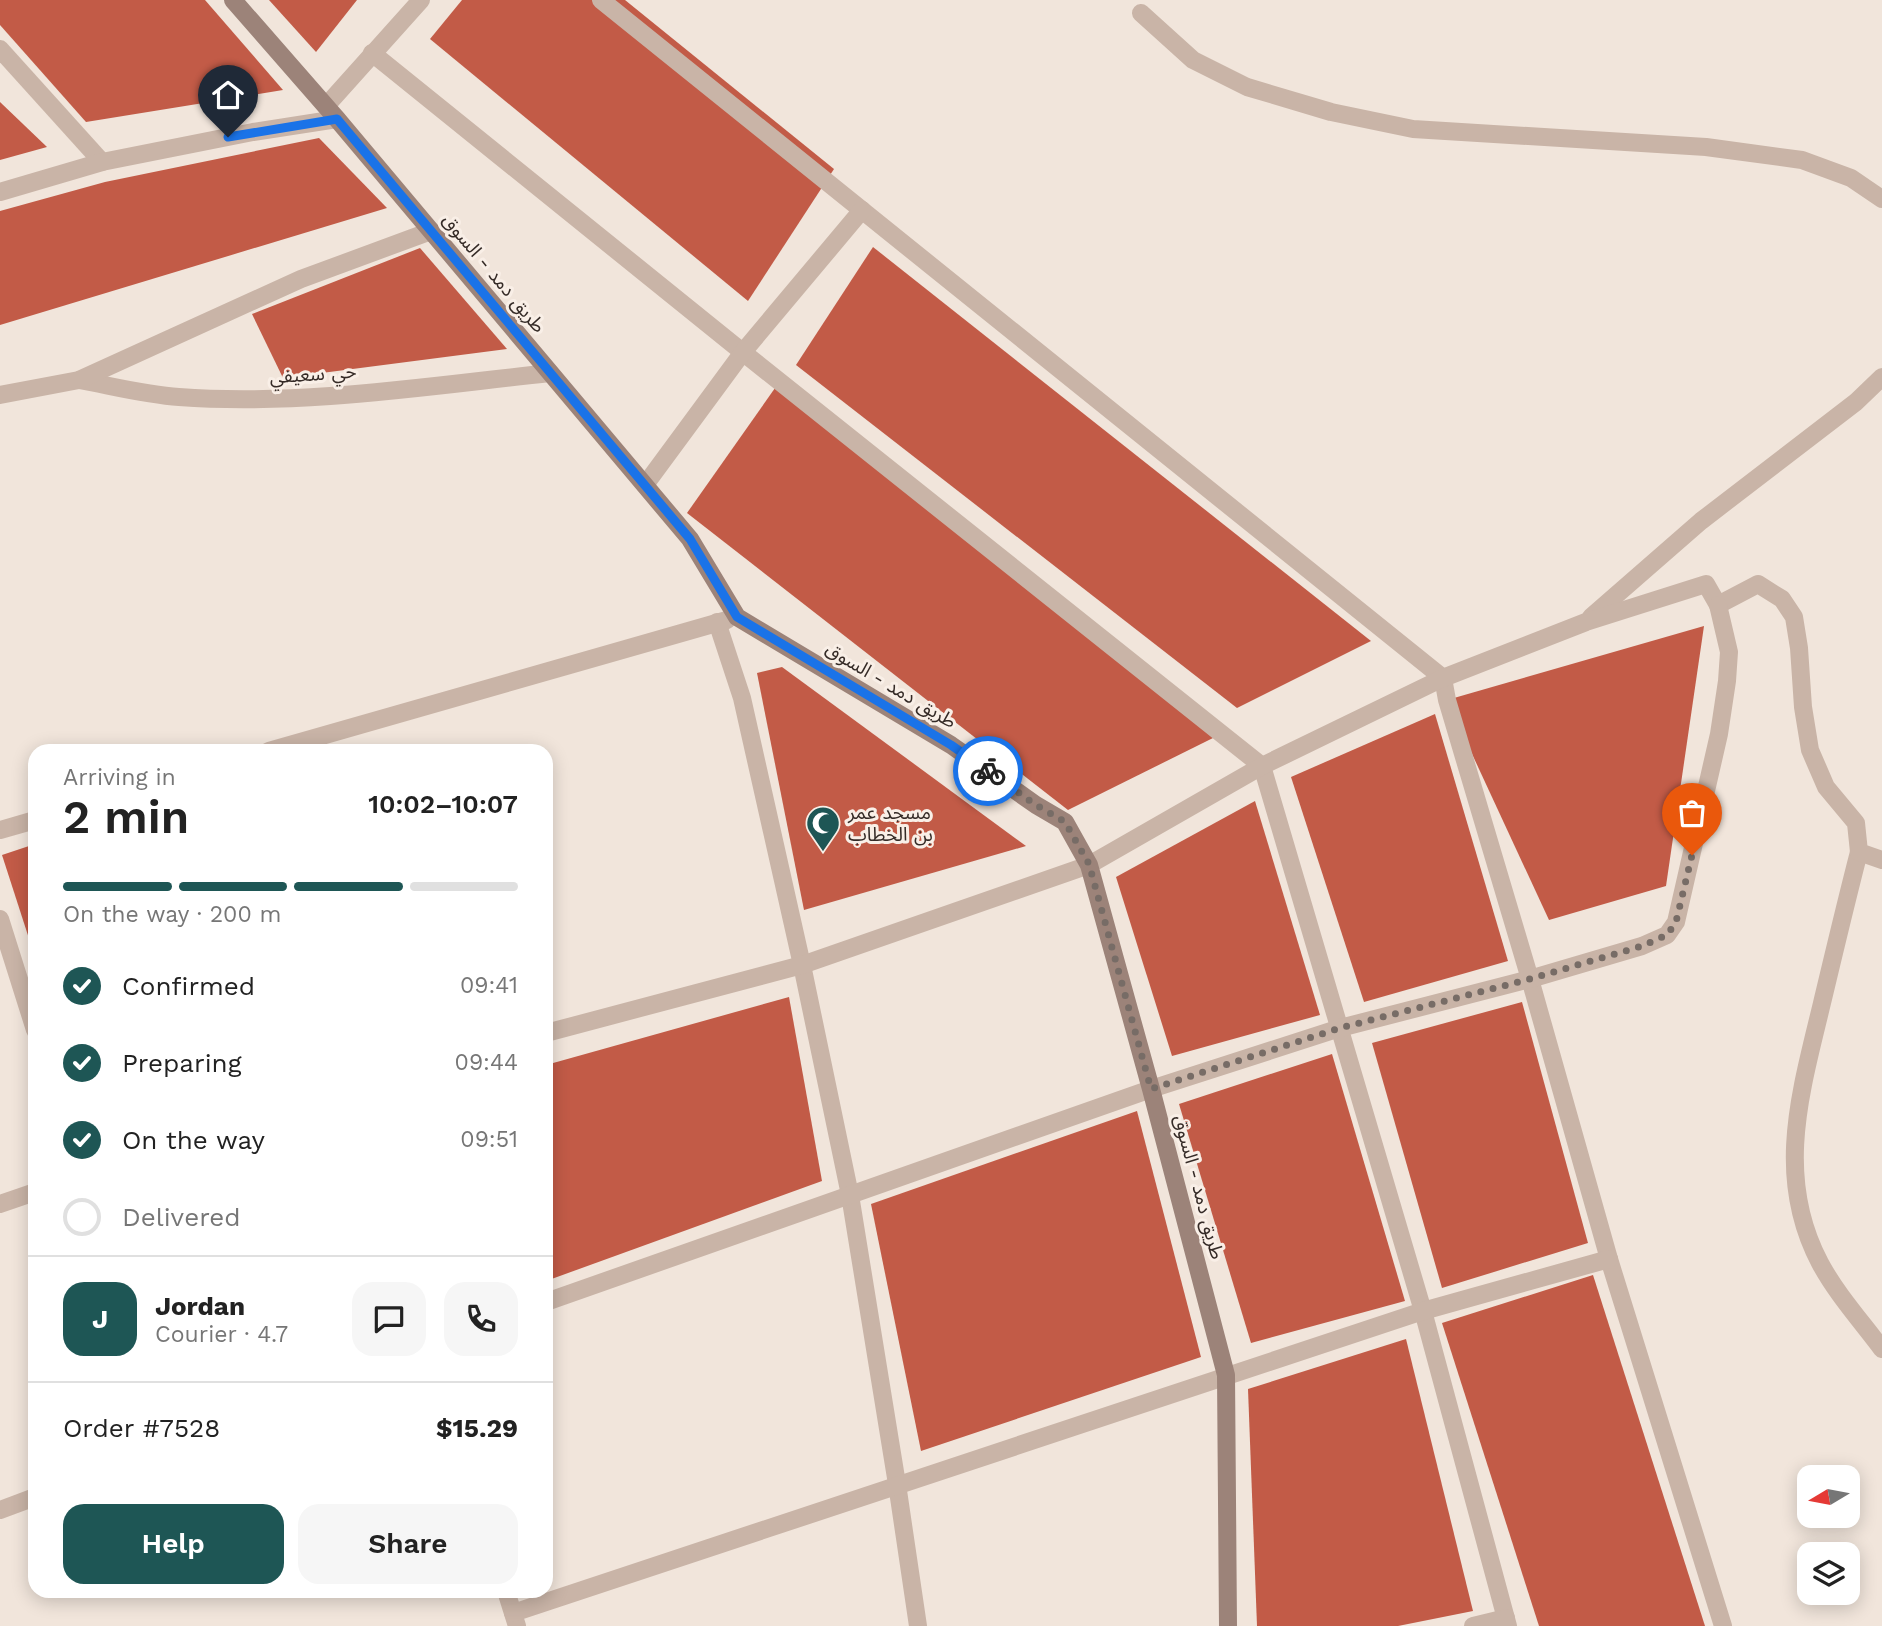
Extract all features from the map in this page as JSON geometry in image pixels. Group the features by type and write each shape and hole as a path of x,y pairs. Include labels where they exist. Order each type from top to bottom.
{"main road":[{"name":"طريق دمد - السوق","path":"233,0 332,112 690,539 737,617 951,745 1036,805 1065,822 1089,864 1226,1375 1228,1626"}],"street":[{"path":"0,192 102,162 253,132 332,112 372,53 421,0"},
{"path":"601,0 1443,678 1447,700 1609,1259 1723,1626"},
{"path":"1141,13 1193,60 1247,87 1331,112 1413,130 1706,147 1802,160 1851,177 1882,199"},
{"path":"0,49 102,162"},
{"path":"372,53 1262,766 1423,1311 1507,1622 1473,1626"},
{"path":"645,485 743,352 862,210"},
{"path":"0,395 79,380 301,279 431,231"},
{"name":"حي سعيفي","path":"79,380 177,397 271,398 369,392 550,373"},
{"path":"1586,622 1702,521 1856,402 1882,377"},
{"path":"553,1031 803,965 1089,864 1262,766 1443,678 1586,622 1706,583 1718,605 1729,652 1719,734 1676,922 1667,935 1642,946 1530,979 1340,1028 1151,1089 553,1300"},
{"path":"1718,605 1758,584 1782,599 1794,617 1800,648 1803,707 1810,750 1826,787 1856,823 1859,852 1799,1096 1793,1143 1794,1181 1805,1227 1819,1263 1882,1349"},
{"path":"293,744 737,617"},
{"path":"717,622 742,698 803,965 850,1195 898,1484 918,1626"},
{"path":"0,830 28,822"},
{"path":"1859,852 1882,860"},
{"path":"0,919 28,1008"},
{"path":"0,1204 28,1194"},
{"path":"508,1598 515,1620 898,1484 1226,1375 1423,1311 1609,1259"},
{"path":"0,1510 28,1500"}],"building":[{"path":"0,0 205,0 283,90 86,122 0,25"},
{"path":"269,0 357,0 316,52"},
{"path":"462,0 625,0 834,169 748,301 430,39"},
{"path":"0,102 47,147 0,160"},
{"path":"319,138 387,208 0,325 0,211 105,182"},
{"path":"873,247 1371,641 1237,708 796,365"},
{"path":"420,248 507,349 283,378 252,314"},
{"path":"775,388 1215,737 1068,810 687,513"},
{"path":"1704,626 1666,886 1549,920 1447,700"},
{"path":"782,667 1026,846 804,910 757,673"},
{"path":"1435,714 1508,961 1364,1002 1291,777"},
{"path":"1255,801 1320,1015 1172,1056 1116,877"},
{"path":"28,846 28,935 2,855"},
{"path":"789,997 822,1181 553,1278 553,1063"},
{"path":"1522,1002 1588,1243 1442,1288 1372,1043"},
{"path":"1332,1054 1405,1301 1251,1343 1179,1104"},
{"path":"1137,1111 1201,1357 921,1451 871,1204"},
{"path":"1593,1275 1705,1626 1539,1626 1442,1323"},
{"path":"1406,1339 1473,1611 1398,1626 1257,1626 1248,1389"}],"way so far":[{"path":"988,771 1065,822 1089,864 1151,1089 1340,1028 1530,979 1642,946 1667,935 1676,922 1692,855"}],"place":[{"name":"مسجد عمر بن الخطاب","path":"823,853"}],"route":[{"path":"228,137 337,119 690,539 737,617 951,745 988,771"}]}
